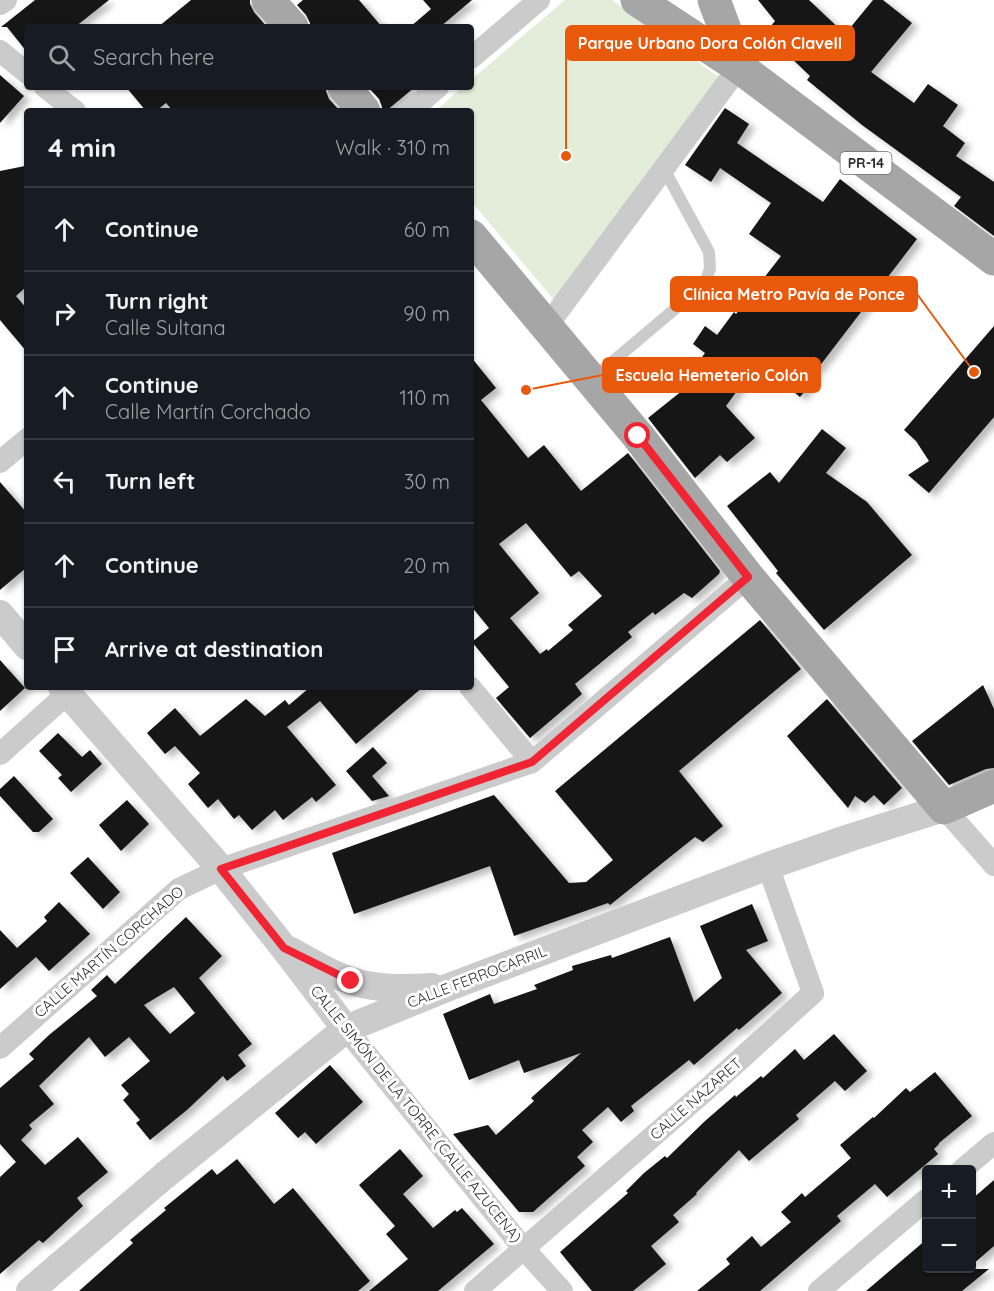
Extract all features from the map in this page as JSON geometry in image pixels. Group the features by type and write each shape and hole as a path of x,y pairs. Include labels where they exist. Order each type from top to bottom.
{"main road":[{"path":"268,0 289,24"},
{"path":"637,0 739,67"},
{"path":"714,0 739,67"},
{"name":"PR-14","path":"739,67 994,259"},
{"path":"346,90 362,108"},
{"path":"474,240 638,436 748,577 944,808"},
{"name":"CALLE FERROCARRIL","path":"944,808 994,786"}],"street":[{"path":"0,4 6,0"},
{"path":"474,55 539,0"},
{"path":"0,51 24,71"},
{"path":"547,326 739,67"},
{"path":"49,90 71,108"},
{"path":"414,108 434,90"},
{"path":"0,462 24,442"},
{"path":"472,690 532,762 748,577"},
{"path":"0,614 24,642"},
{"path":"0,754 65,690"},
{"name":"CALLE SIMÓN DE LA TORRE (CALLE AZUCENA)","path":"65,690 221,869 346,1029 524,1249 562,1291"},
{"name":"CALLE MARTÍN CORCHADO","path":"0,1048 179,888 221,869 532,762"},
{"path":"944,808 994,865"},
{"name":"CALLE FERROCARRIL","path":"30,1291 164,1176 346,1029 449,987 768,866 944,808"},
{"name":"CALLE NAZARET","path":"475,1291 713,1084 813,993 768,866"},
{"path":"284,948 366,985 391,988 449,987"},
{"path":"968,1165 994,1143"},
{"path":"819,1291 922,1204"}],"lane":[{"path":"591,380 695,292 706,280 710,268 709,252 664,169"}],"green space":[{"path":"565,0 612,0 720,78 554,300 474,205 474,108 438,108 460,90 474,90 474,77"}],"building":[{"path":"35,0 109,0 79,24 24,24 24,48 7,27 1,27"},
{"path":"191,0 250,0 254,12 264,24 162,24"},
{"path":"303,0 359,0 379,24 310,24 297,5"},
{"path":"423,0 472,0 444,24 414,24 431,9"},
{"path":"758,0 809,0 845,34 873,0 883,0 912,23 871,72 914,103 928,84 958,105 943,126 965,143 956,156 994,182 994,236 954,206 961,197 862,125 807,80 810,76 765,33 775,21"},
{"path":"0,75 24,96 0,123"},
{"path":"128,90 326,90 329,99 337,108 170,108 166,103 160,108 144,108"},
{"path":"371,90 411,90 390,108 382,108 379,99"},
{"path":"725,108 749,124 737,143 823,202 840,179 917,239 812,376 815,379 800,397 758,362 726,406 755,438 727,462 720,455 695,478 648,418 693,382 687,378 705,353 693,344 705,326 717,335 781,256 749,234 771,203 720,168 711,182 685,165"},
{"path":"24,166 24,289 16,296 24,305 24,348 0,320 0,171"},
{"path":"994,326 994,417 929,493 908,475 929,461 916,441 904,430"},
{"path":"474,361 496,388 481,400 528,458 544,445 581,491 628,453 720,571 692,598 684,593 655,615 653,612 628,632 632,637 575,684 582,694 530,738 496,698 509,687 474,644 474,640 489,628 474,610","holes":["526,523 571,577 579,571 602,596 568,625 573,630 548,651 547,649 540,654 510,618 539,593 499,544"]},
{"path":"822,429 846,448 826,473 867,502 912,555 824,630 776,573 778,571 727,506 770,472 779,483"},
{"path":"0,482 24,510 24,570 0,590"},
{"path":"760,620 801,669 679,771 723,826 703,842 695,837 610,905 608,903 514,936 490,866 354,914 332,853 494,795 569,883 586,882 613,860 555,791"},
{"path":"0,660 24,689 0,711"},
{"path":"983,685 994,709 994,768 986,769 949,785 912,741"},
{"path":"307,690 419,690 356,744 320,701 287,727 336,785 316,802 312,797 283,820 275,810 252,830 239,815 234,819 218,799 208,808 188,784 200,773 175,746 165,754 147,733 175,708 200,736 246,699 265,716 285,700 289,705"},
{"path":"827,699 902,788 884,805 874,795 865,803 855,796 848,808 787,736"},
{"path":"58,733 82,757 90,750 102,764 71,792 58,778 62,775 39,751"},
{"path":"373,747 387,763 372,776 389,796 372,801 346,771"},
{"path":"14,776 53,819 39,832 33,832 0,796 0,789"},
{"path":"127,800 149,824 121,851 99,825"},
{"path":"88,857 120,892 103,909 70,873"},
{"path":"59,902 90,934 49,971 36,957 0,989 0,930 17,948 47,921 44,917"},
{"path":"752,904 768,941 746,950 782,993 694,1065 689,1060 631,1106 634,1111 621,1122 608,1107 582,1130 593,1142 577,1157 585,1166 533,1212 519,1212 453,1134 488,1125 496,1135 534,1101 531,1098 581,1053 524,1073 519,1060 469,1080 443,1014 490,994 494,1004 537,989 534,985 573,970 572,966 611,955 612,958 670,937 694,1002 722,978 700,926"},
{"path":"186,917 222,956 199,978 252,1044 238,1055 246,1066 227,1081 223,1076 187,1110 150,1140 136,1123 140,1120 123,1100 129,1094 121,1085 150,1061 129,1037 105,1057 89,1037 39,1086 54,1104 29,1125 32,1129 21,1140 45,1165 78,1137 108,1172 77,1198 83,1206 43,1243 39,1240 0,1274 0,1177 16,1162 0,1144 0,1088 34,1059 29,1054 49,1035 97,996 91,990 107,975 115,984","holes":["174,987 195,1013 170,1034 144,1005"]},
{"path":"834,1034 867,1071 845,1091 835,1081 796,1115 799,1119 749,1161 739,1150 697,1194 673,1215 679,1222 651,1246 666,1264 633,1291 592,1291 560,1252 628,1193 626,1191 644,1173 665,1156 667,1158 735,1095 736,1097 761,1076 763,1078 795,1049 804,1060"},
{"path":"330,1065 363,1102 316,1144 305,1132 298,1138 275,1113"},
{"path":"935,1072 972,1116 939,1143 934,1149 938,1154 922,1165 922,1167 887,1197 875,1184 837,1216 841,1221 760,1291 697,1291 730,1264 726,1259 752,1236 761,1247 791,1222 781,1212 802,1193 805,1197 851,1158 840,1145 906,1088 910,1092"},
{"path":"400,1149 423,1176 403,1194 433,1228 455,1210 457,1212 462,1208 494,1244 438,1291 369,1291 408,1259 386,1234 395,1226 359,1185"},
{"path":"237,1159 274,1204 293,1188 370,1281 358,1291 79,1291 133,1243 130,1240 166,1210 164,1208 212,1169 217,1175"},
{"path":"994,1180 994,1246 976,1262 976,1219 976,1196"},
{"path":"922,1243 922,1273 976,1273 976,1269 989,1269 962,1291 866,1291"}],"place":[{"name":"Parque Urbano Dora Colón Clavell","path":"566,156"},
{"name":"Clínica Metro Pavía de Ponce","path":"974,372"},
{"name":"Escuela Hemeterio Colón","path":"526,390"}],"route":[{"path":"351,981 284,948 221,869 532,762 748,577 638,436"}]}
